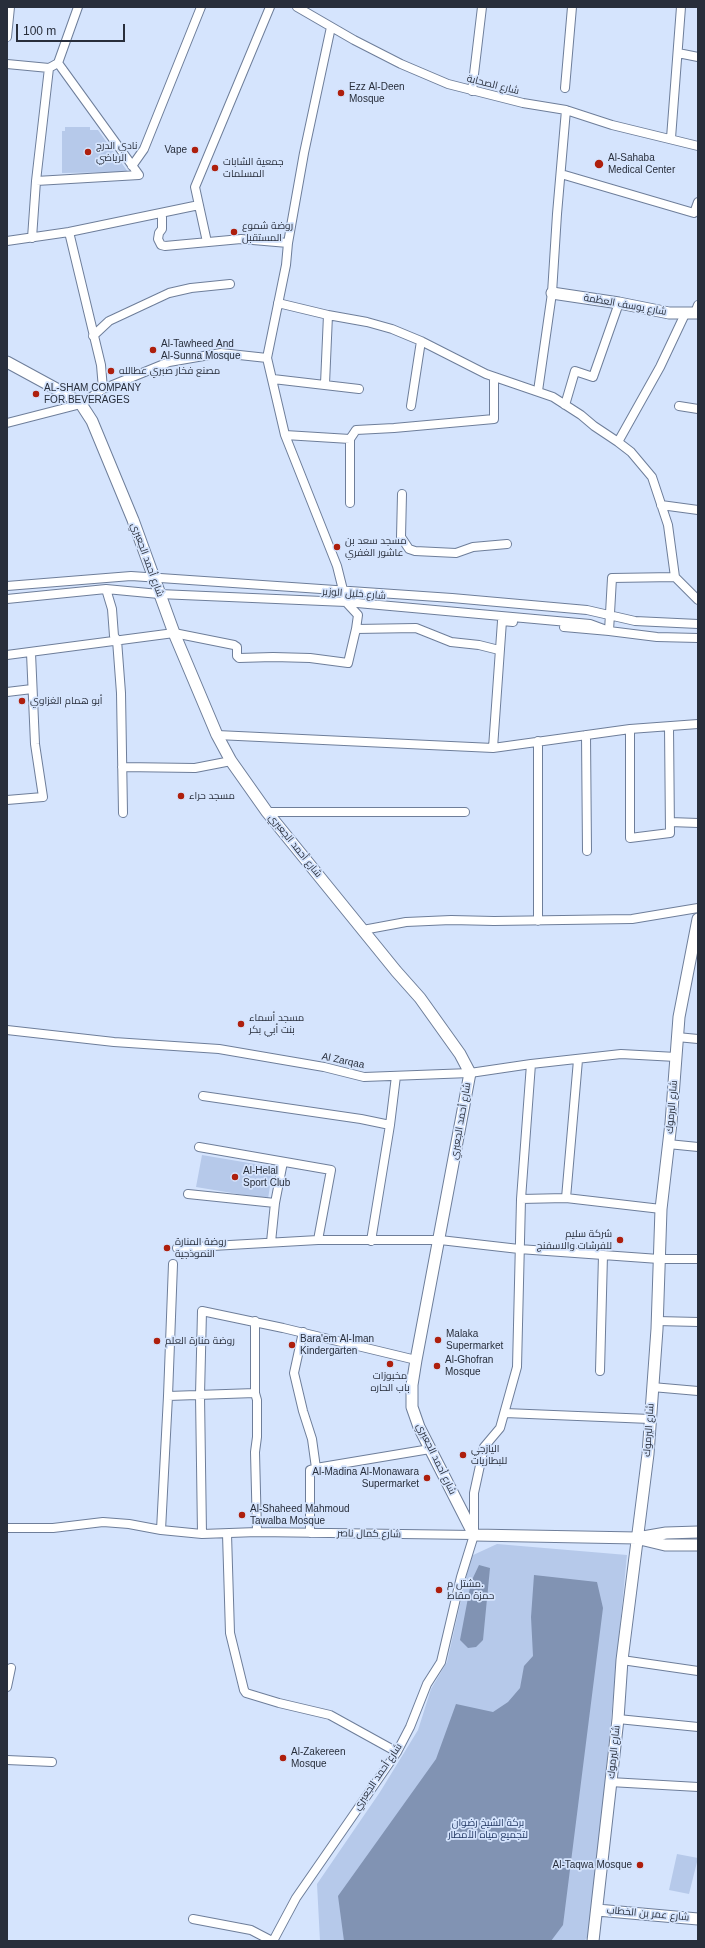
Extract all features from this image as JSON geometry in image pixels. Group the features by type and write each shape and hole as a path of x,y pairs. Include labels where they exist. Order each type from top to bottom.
{"street":[{"path":"7,37 10,7"},
{"path":"7,64 49,68 58,63 78,7"},
{"path":"132,166 144,149 201,7"},
{"path":"207,242 195,187 270,7"},
{"name":"شارع الصحابة","path":"297,7 401,64 448,84 472,91 566,110 612,125 671,138 698,146"},
{"path":"472,91 482,7"},
{"path":"565,88 572,7"},
{"path":"671,138 681,7"},
{"path":"7,656 31,654 117,640 174,633 234,645 237,647 237,656 239,658 310,658 348,663 358,615 346,602 336,566 285,435 267,358 286,265 288,243 306,139 331,27"},
{"path":"678,53 698,57"},
{"path":"36,181 139,175 58,63"},
{"path":"32,238 36,181 49,68"},
{"path":"538,391 552,293 566,110"},
{"path":"561,174 694,213 698,202"},
{"path":"7,240 70,232 101,224 162,214 199,205"},
{"path":"162,214 162,229 159,233 158,239 161,245 165,246 241,239 288,243"},
{"path":"70,232 93,336 101,365 102,389"},
{"path":"93,336 109,321 170,293 191,288 230,284"},
{"name":"شارع يوسف العظمة","path":"552,293 618,303 669,313 694,311"},
{"path":"278,303 328,315 367,322 421,341 494,378 538,391 581,415 631,452 652,477 668,525 675,577 698,600"},
{"path":"565,405 576,371 594,377 618,303"},
{"path":"618,442 694,311"},
{"path":"325,384 328,315"},
{"path":"411,406 421,341"},
{"path":"7,423 81,404 102,389 169,362 189,357 221,353 267,358"},
{"name":"شارع أحمد الجعبري","path":"7,362 64,392 81,404 92,421 133,520 174,633 217,735 231,760 267,812 420,998 460,1054 470,1073 412,1385 412,1407 419,1427 474,1535 461,1577 441,1662 427,1684 410,1727 397,1752 300,1892 272,1941 251,1930 193,1919"},
{"path":"350,503 350,440 356,430 494,419 494,378"},
{"path":"272,379 359,389"},
{"path":"680,406 698,409"},
{"path":"285,435 350,440"},
{"path":"402,494 401,537 409,550 456,553 473,547 507,544"},
{"path":"661,505 698,510"},
{"name":"شارع خليل الوزير","path":"7,586 131,576 452,598 587,610 635,621 698,624"},
{"path":"493,748 502,621 609,631 612,578 675,577"},
{"path":"106,589 112,609 114,636 117,640 121,693 123,813"},
{"name":"شارع خليل الوزير","path":"7,599 106,589 159,594 346,602 590,624 609,631 657,638 698,638"},
{"path":"356,629 416,628 451,642 479,645 499,650"},
{"path":"7,800 44,797 35,744 31,654"},
{"path":"7,692 32,689"},
{"path":"217,735 493,748 630,729 698,724"},
{"path":"630,729 630,838 670,833 668,727"},
{"path":"586,735 587,851"},
{"path":"538,741 538,921"},
{"path":"122,767 195,768 231,760"},
{"path":"267,812 465,812"},
{"path":"670,822 698,823"},
{"path":"363,930 406,922 421,921 632,919 698,908"},
{"name":"شارع اليرموك","path":"593,1941 618,1718 622,1660 648,1454 657,1321 661,1209 679,1017 698,923"},
{"name":"Al Zarqaa","path":"7,1030 114,1042 219,1049 324,1067 364,1077 470,1073 531,1064 578,1060 621,1054 676,1057"},
{"path":"677,1037 698,1039"},
{"path":"566,1198 578,1060"},
{"path":"474,1535 474,1493 484,1448 500,1428 517,1367 521,1199 531,1064"},
{"path":"371,1241 390,1125 396,1076"},
{"path":"203,1096 349,1117 390,1125"},
{"path":"668,1144 698,1147"},
{"path":"199,1147 331,1170 318,1240"},
{"path":"272,1242 275,1203 283,1162"},
{"path":"188,1194 275,1203"},
{"path":"521,1199 566,1198 661,1209"},
{"path":"177,1248 318,1240 440,1240 519,1249 659,1259 698,1259"},
{"path":"600,1371 604,1255"},
{"path":"161,1530 168,1396 172,1264"},
{"path":"202,1534 200,1395 202,1311 303,1332 416,1360"},
{"path":"657,1321 698,1322"},
{"path":"256,1322 255,1393 257,1400 258,1437 255,1452 257,1532"},
{"path":"303,1332 294,1373 303,1411 312,1439 316,1468"},
{"path":"652,1387 698,1391"},
{"path":"168,1396 255,1393"},
{"path":"505,1413 650,1419"},
{"path":"310,1533 310,1470 430,1449"},
{"name":"شارع كمال ناصر","path":"7,1528 53,1528 103,1522 130,1524 161,1530 202,1534 257,1532 637,1538 666,1533 698,1532"},
{"path":"226,1534 230,1633 246,1693 279,1703 330,1715 397,1752"},
{"name":"شارع كمال ناصر","path":"637,1538 665,1545 698,1546"},
{"path":"622,1660 698,1670"},
{"path":"7,1687 11,1668"},
{"path":"618,1718 698,1727"},
{"path":"7,1760 52,1762"},
{"path":"610,1782 698,1787"},
{"name":"شارع عمر بن الخطاب","path":"597,1910 698,1919"}],"green space":[{"name":"نادي الدرج الرياضي","path":"65,127 90,127 90,130 98,130 128,172 62,173 62,131 65,131"},
{"name":"Al-Helal Sport Club","path":"202,1155 273,1167 268,1199 196,1187"},
{"name":"بركة الشيخ رضوان لتجميع مياه الأمطار","path":"497,1544 627,1555 590,1935 584,1941 320,1941 317,1884 380,1792 418,1730 431,1689 447,1662 471,1556"},
{"path":"677,1854 698,1858 689,1894 669,1890"}],"shaded area":[{"path":"479,1565 490,1568 483,1640 476,1647 468,1648 460,1640 471,1582"},
{"name":"بركة الشيخ رضوان لتجميع مياه الأمطار","path":"534,1575 597,1582 603,1608 563,1925 551,1941 344,1941 338,1896 436,1759 456,1704 493,1712 508,1702 520,1688 524,1666 533,1656 531,1617"}],"place":[{"name":"Ezz Al-Deen Mosque","path":"341,93"},
{"name":"Vape","path":"195,150"},
{"name":"نادي الدرج الرياضي","path":"88,152"},
{"name":"Al-Sahaba Medical Center","path":"599,164"},
{"name":"جمعية الشابات المسلمات","path":"215,168"},
{"name":"روضة شموع المستقبل","path":"234,232"},
{"name":"Al-Tawheed And Al-Sunna Mosque","path":"153,350"},
{"name":"مصنع فخار صبري عطالله","path":"111,371"},
{"name":"AL-SHAM COMPANY FOR BEVERAGES","path":"36,394"},
{"name":"مسجد سعد بن عاشور الغفري","path":"337,547"},
{"name":"أبو همام الغزاوي","path":"22,701"},
{"name":"مسجد حراء","path":"181,796"},
{"name":"مسجد أسماء بنت أبي بكر","path":"241,1024"},
{"name":"Al-Helal Sport Club","path":"235,1177"},
{"name":"شركة سليم للفرشات والاسفنج","path":"620,1240"},
{"name":"روضة المنارة النموذجية","path":"167,1248"},
{"name":"Malaka Supermarket","path":"438,1340"},
{"name":"روضة منارة العلم","path":"157,1341"},
{"name":"Bara'em Al-Iman Kindergarten","path":"292,1345"},
{"name":"مخبوزات باب الحاره","path":"390,1364"},
{"name":"Al-Ghofran Mosque","path":"437,1366"},
{"name":"اليازجي للبطاريات","path":"463,1455"},
{"name":"Al-Madina Al-Monawara Supermarket","path":"427,1478"},
{"name":"Al-Shaheed Mahmoud Tawalba Mosque","path":"242,1515"},
{"name":"مشتل م. حمزة مقاط","path":"439,1590"},
{"name":"Al-Zakereen Mosque","path":"283,1758"},
{"name":"Al-Taqwa Mosque","path":"640,1865"}]}
